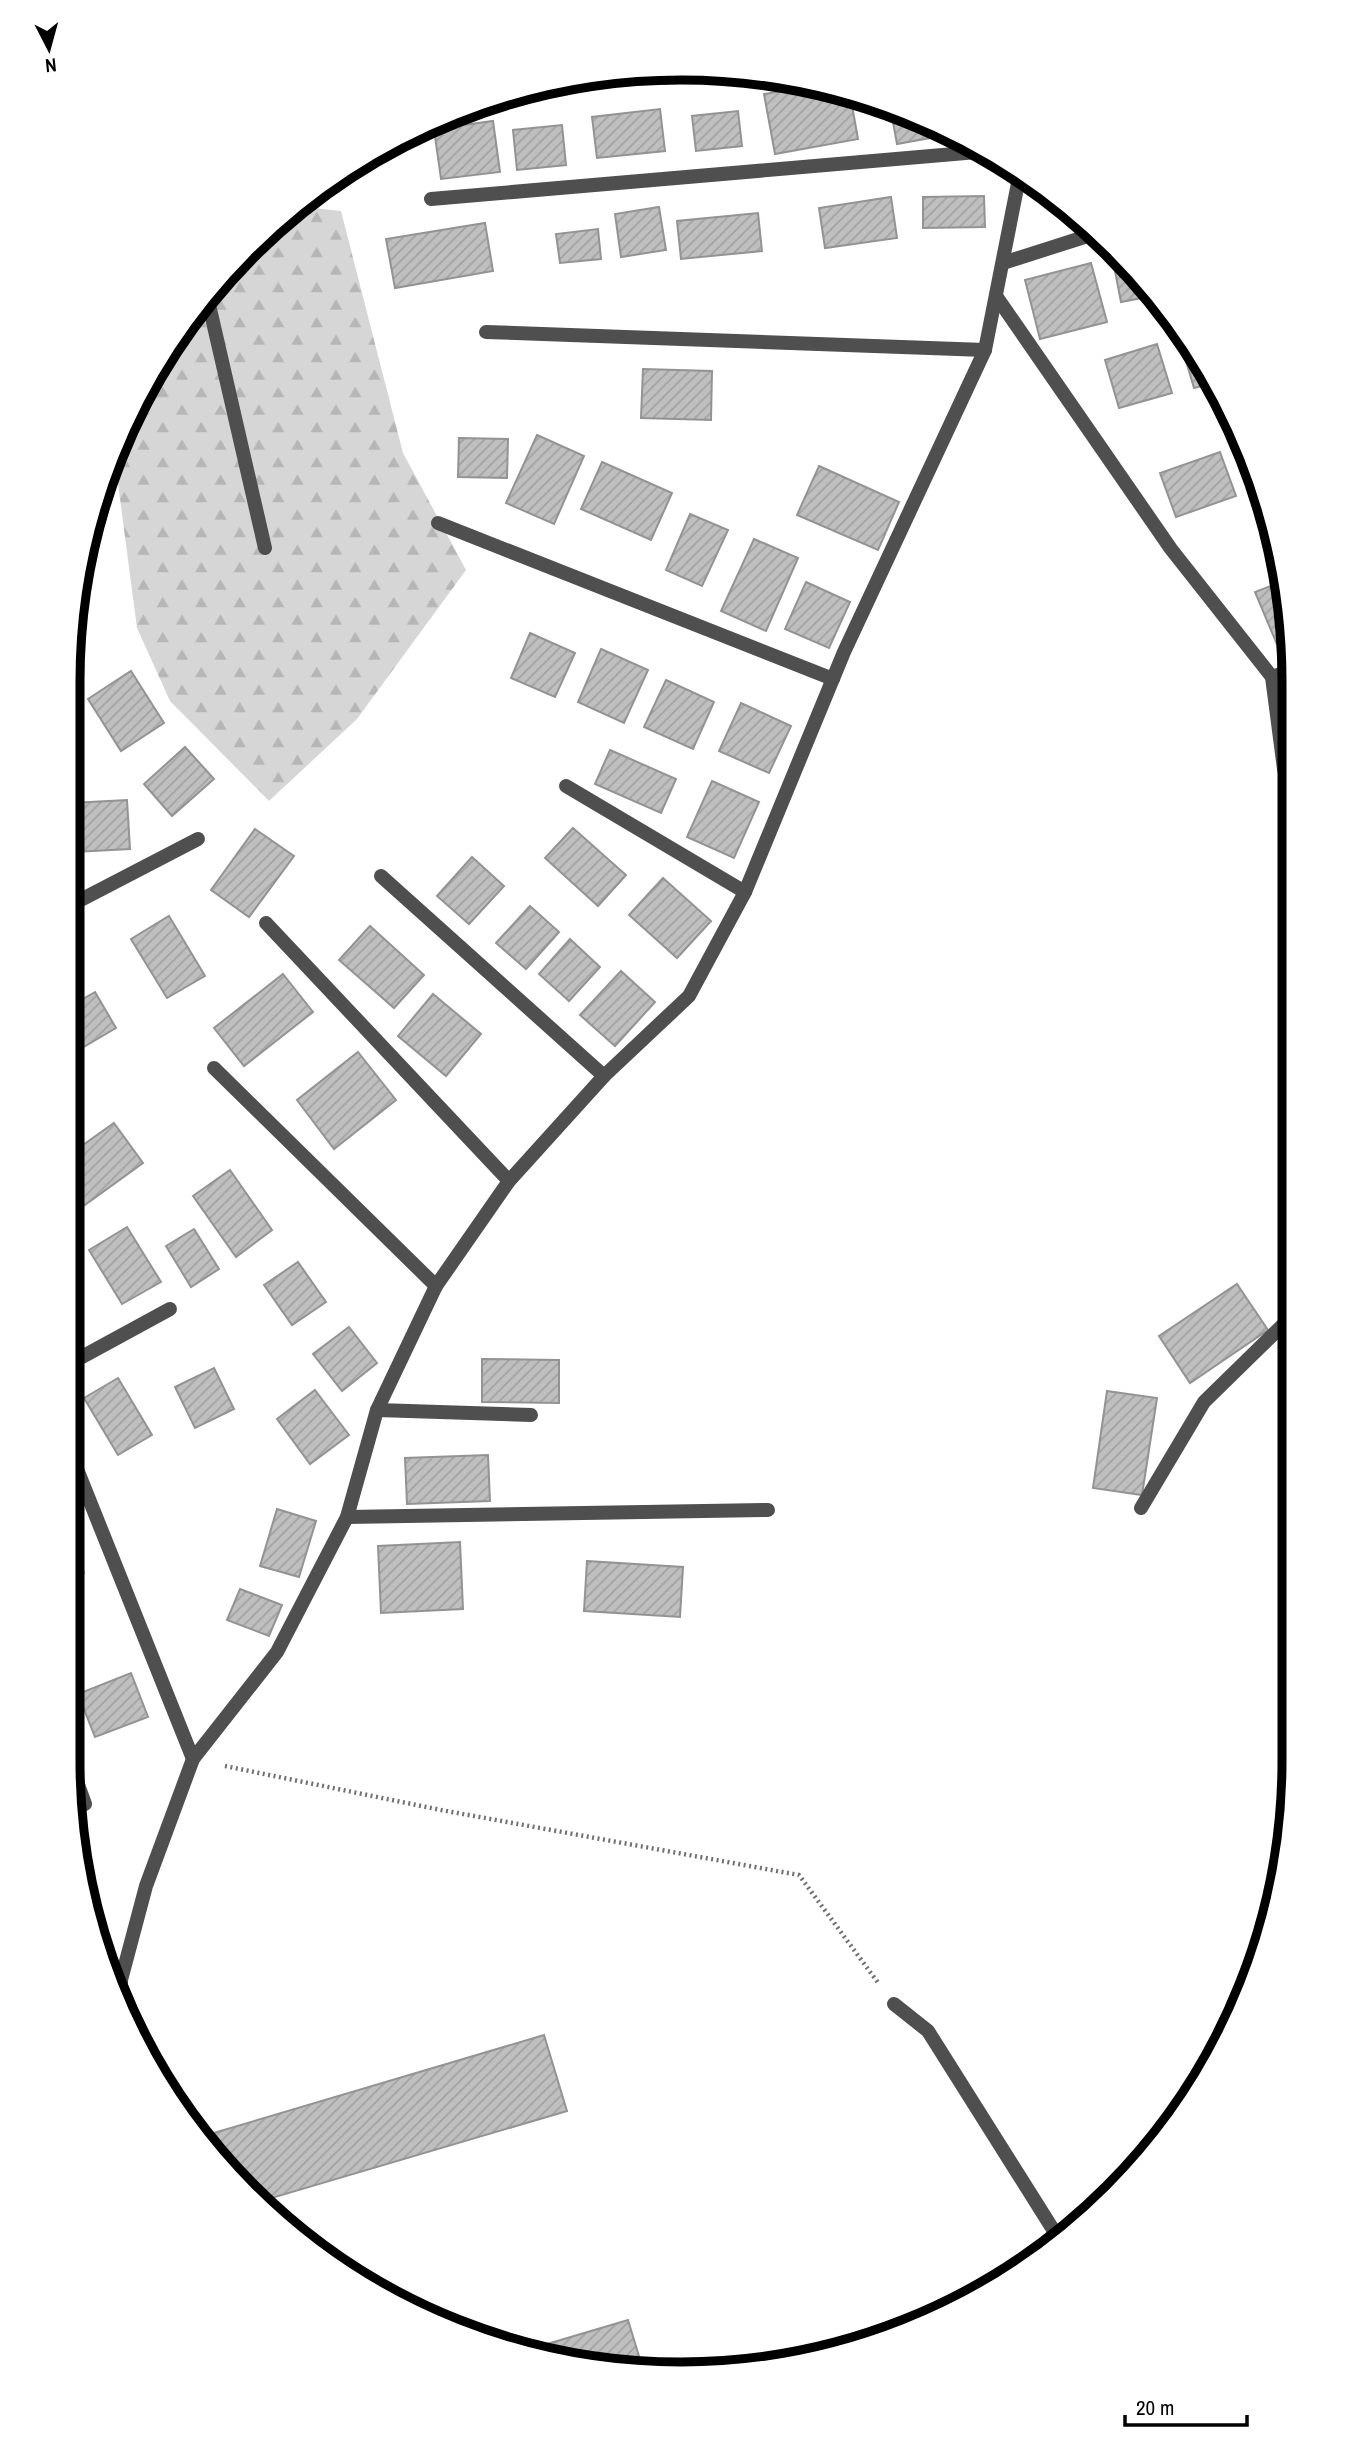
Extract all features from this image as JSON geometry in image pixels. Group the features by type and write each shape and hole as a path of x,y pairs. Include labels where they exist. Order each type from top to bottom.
{"street":[{"path":"431,199 967,153"},
{"path":"121,1979 146,1886 193,1759 277,1653 347,1517 377,1410 436,1286 509,1181 604,1076 690,996 745,892 833,679 985,350 1018,184"},
{"path":"1003,262 1085,237"},
{"path":"996,296 1171,549 1272,677 1282,754"},
{"path":"210,310 265,548"},
{"path":"486,332 985,350"},
{"path":"438,523 833,679"},
{"path":"1272,677 1282,674"},
{"path":"566,786 745,892"},
{"path":"80,900 198,839"},
{"path":"381,876 604,1076"},
{"path":"266,923 509,1181"},
{"path":"214,1068 436,1286"},
{"path":"80,1358 170,1309"},
{"path":"1141,1508 1204,1402 1282,1326"},
{"path":"377,1410 531,1415"},
{"path":"80,1477 193,1759"},
{"path":"347,1517 768,1510"},
{"path":"894,2004 928,2031 1055,2232"}],"path":[{"path":"193,1759 442,1810 799,1875 894,2004"}],"green space":[{"path":"312,208 341,211 403,453 466,570 357,719 269,801 170,701 137,628 117,475 142,416 161,381 205,316 257,257"}],"building":[{"path":"787,90 852,105 858,139 775,154 764,94"},
{"path":"660,109 665,151 597,158 592,117"},
{"path":"738,111 742,146 696,151 692,116"},
{"path":"892,119 936,137 897,144"},
{"path":"493,121 500,172 441,179 435,134 450,127"},
{"path":"562,125 566,165 517,170 513,130"},
{"path":"984,196 985,227 923,228 923,197"},
{"path":"891,197 897,238 825,248 819,208"},
{"path":"659,207 666,250 621,257 615,214"},
{"path":"758,213 762,251 681,259 677,221"},
{"path":"485,223 493,271 395,288 386,239"},
{"path":"598,229 601,259 560,263 556,234"},
{"path":"1091,263 1107,322 1040,339 1025,280"},
{"path":"1114,266 1133,285 1143,298 1121,302"},
{"path":"1157,344 1172,393 1119,408 1105,360"},
{"path":"1183,351 1204,385 1194,388"},
{"path":"643,369 712,371 711,420 641,418"},
{"path":"537,435 584,456 554,524 506,503"},
{"path":"459,438 508,439 507,478 458,477"},
{"path":"1220,452 1236,496 1176,517 1160,473"},
{"path":"602,462 672,493 651,540 581,509"},
{"path":"819,466 899,502 878,550 797,515"},
{"path":"690,514 728,530 702,586 666,570"},
{"path":"754,539 798,558 766,631 721,611"},
{"path":"806,582 850,602 829,648 785,629"},
{"path":"1274,585 1281,654 1281,654 1255,592"},
{"path":"530,633 575,653 555,697 511,678"},
{"path":"601,649 648,670 624,723 578,702"},
{"path":"131,671 164,723 121,751 88,699"},
{"path":"666,680 714,702 693,749 644,727"},
{"path":"741,703 791,726 769,773 719,751"},
{"path":"185,747 214,779 172,816 144,784"},
{"path":"610,750 676,779 661,813 595,784"},
{"path":"712,781 759,802 734,858 687,837"},
{"path":"127,800 130,849 80,852 80,803"},
{"path":"573,828 626,875 598,906 545,858"},
{"path":"255,829 294,856 249,917 211,890"},
{"path":"472,857 504,886 469,924 437,896"},
{"path":"663,878 711,921 677,958 629,915"},
{"path":"530,906 559,932 526,969 496,943"},
{"path":"169,916 205,976 167,998 131,939"},
{"path":"370,926 424,975 394,1008 339,960"},
{"path":"570,939 600,967 569,1001 539,974"},
{"path":"621,971 655,1002 615,1046 580,1015"},
{"path":"283,974 313,1012 244,1066 214,1028"},
{"path":"95,992 116,1028 80,1049 80,1001"},
{"path":"433,994 481,1034 446,1076 398,1036"},
{"path":"358,1052 396,1100 334,1149 297,1100"},
{"path":"114,1123 143,1163 80,1208 80,1147"},
{"path":"230,1170 272,1230 236,1257 193,1196"},
{"path":"127,1227 161,1282 122,1304 89,1250"},
{"path":"194,1229 219,1269 191,1287 166,1246"},
{"path":"298,1262 326,1302 292,1325 264,1285"},
{"path":"1237,1284 1268,1330 1190,1383 1159,1336"},
{"path":"349,1327 377,1363 342,1391 313,1354"},
{"path":"482,1359 559,1360 559,1403 482,1402"},
{"path":"214,1368 234,1409 195,1428 175,1387"},
{"path":"118,1378 152,1435 118,1455 84,1398"},
{"path":"315,1390 349,1435 310,1464 277,1419"},
{"path":"1107,1391 1157,1398 1142,1495 1093,1488"},
{"path":"488,1455 490,1501 407,1504 405,1458"},
{"path":"277,1509 316,1521 299,1577 260,1566"},
{"path":"460,1542 463,1609 381,1613 378,1546"},
{"path":"587,1561 683,1567 680,1617 584,1611"},
{"path":"240,1589 282,1605 269,1636 227,1620"},
{"path":"131,1673 148,1717 95,1737 80,1693"},
{"path":"544,2035 567,2111 270,2199 211,2134"},
{"path":"628,2320 640,2361 603,2357 541,2346"}]}
